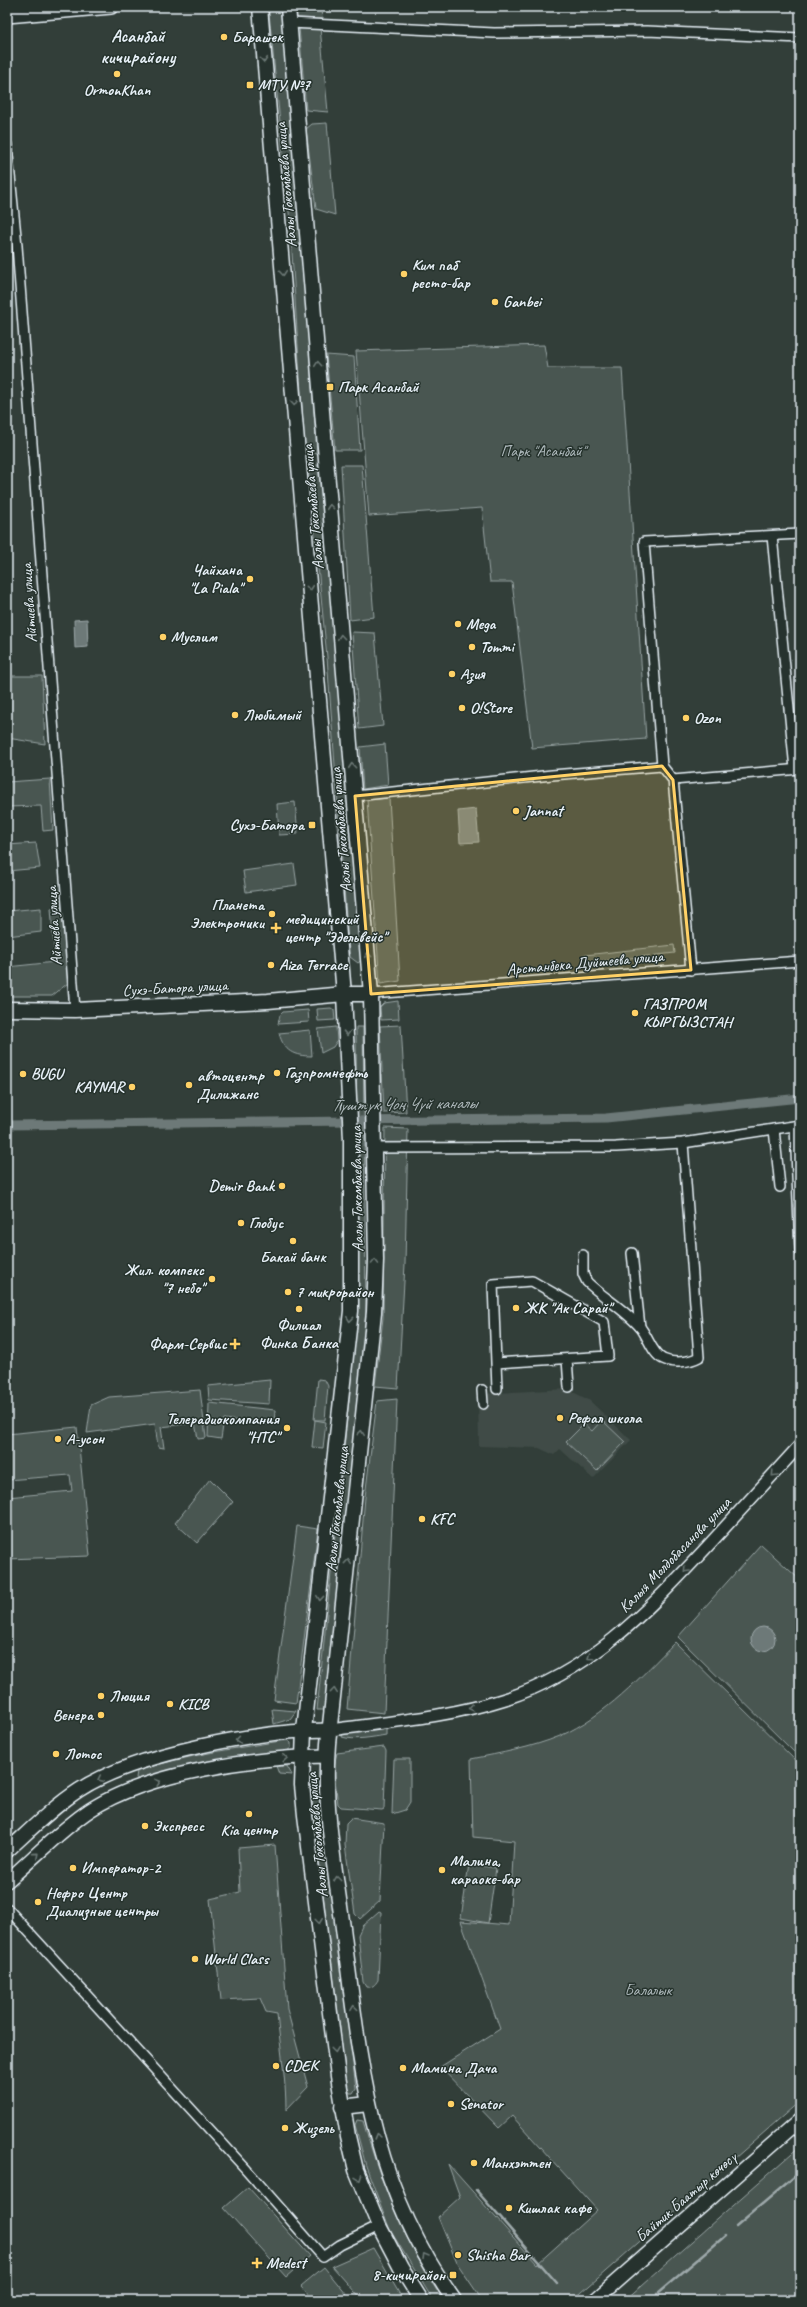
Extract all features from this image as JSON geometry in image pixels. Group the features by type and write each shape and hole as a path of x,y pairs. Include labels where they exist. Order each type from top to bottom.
{"main road":[{"path":"7,16 111,7"},
{"name":"Аалы Токомбаева улица","path":"260,7 344,994 351,1140 351,1311 331,1504 304,1730 303,1757 305,1815 342,2107 356,2170 379,2226 421,2300"},
{"name":"Аалы Токомбаева улица","path":"288,7 371,994 376,1260 374,1312 327,1756 329,1813 362,2073 368,2104 384,2160 404,2214 425,2255 454,2300"},
{"name":"Сухэ-Батора улица","path":"7,1009 75,1010 268,1001 344,994 371,994"},
{"path":"7,1851 78,1790 106,1776 196,1747 304,1730 330,1730"},
{"path":"7,1881 89,1811 133,1789 199,1771 273,1759 327,1756"},
{"path":"126,1769 133,1789"},
{"path":"342,2107 368,2104"},
{"name":"Байтик Баатыр көчөсү","path":"595,2300 800,2120"}],"street":[{"path":"290,23 494,33 647,32 800,38"},
{"name":"Айтиева улица","path":"7,145 17,246 75,1010"},
{"path":"691,970 673,780 662,766 644,542 800,534"},
{"path":"673,780 798,769 772,536"},
{"path":"355,796 552,775 662,766"},
{"name":"Арстанбека Дуйшеева улица","path":"371,994 800,961"},
{"path":"373,1144 616,1147 683,1143 798,1125 800,1251"},
{"path":"774,1129 780,1187"},
{"path":"583,1255 583,1274 588,1282 640,1327 660,1357 665,1361 692,1361 699,1357 683,1143"},
{"path":"632,1253 640,1327"},
{"path":"496,1363 608,1356 604,1322 532,1281 492,1284 497,1389"},
{"path":"567,1359 569,1387"},
{"path":"482,1390 482,1404"},
{"name":"Калыя Молдобасанова улица","path":"330,1730 434,1716 480,1706 537,1686 581,1663 650,1608 800,1445"},
{"path":"7,1908 245,2168 323,2257 340,2245 379,2226"}],"highlighted area":[{"path":"662,766 673,780 691,970 371,994 355,796"}],"shaded area":[{"path":"87,619 88,647 75,648 74,620"},
{"path":"476,809 479,842 460,843 458,811"},
{"path":"567,1389 589,1400 631,1440 593,1479 560,1449 554,1455 539,1448 479,1446 478,1394"},
{"path":"763,1627 768,1628 774,1634 774,1644 768,1650 763,1651 758,1650 752,1644 751,1639 752,1634 758,1628"}],"green space":[{"path":"270,7 278,7 281,11 295,164 317,453 305,454 290,222 269,13"},
{"path":"296,7 321,7 322,19 297,18"},
{"path":"299,27 320,27 328,112 306,110"},
{"path":"327,123 335,215 316,209 306,129 312,124"},
{"name":"Парк \"Асанбай\"","path":"544,345 548,368 622,368 646,739 532,748 512,582 490,582 482,508 369,516 356,351"},
{"path":"326,355 354,357 360,450 335,450"},
{"path":"318,465 344,714 363,959 358,963 350,957 348,942 327,657 308,467"},
{"path":"341,465 362,465 374,617 350,620"},
{"path":"352,632 375,633 383,726 359,729"},
{"path":"7,676 42,676 45,744 7,738"},
{"path":"385,744 388,785 363,789 360,747"},
{"path":"50,779 53,830 43,831 41,806 7,807 7,782"},
{"path":"389,798 400,981 380,984 367,800"},
{"path":"295,802 298,834 279,835 277,804"},
{"path":"36,843 40,868 7,871 7,845"},
{"path":"294,864 297,885 246,892 243,871"},
{"path":"62,907 68,983 52,996 7,996 7,967 55,962 51,908"},
{"path":"41,908 41,932 7,936 7,911"},
{"path":"674,945 675,953 586,963 585,955"},
{"path":"398,1001 399,1019 381,1020 380,1007 384,1003"},
{"path":"331,1008 334,1010 335,1020 318,1021 317,1009"},
{"path":"308,1010 309,1022 278,1024 280,1015 283,1012"},
{"path":"401,1025 406,1112 384,1113 380,1026"},
{"path":"336,1027 337,1041 333,1047 321,1053 318,1029"},
{"path":"356,1027 363,1027 366,1315 324,1710 317,1710 358,1311"},
{"path":"310,1030 312,1056 300,1055 291,1052 284,1045 279,1033"},
{"path":"385,1128 408,1129 405,1264 398,1388 375,1386 383,1318"},
{"path":"318,1379 325,1380 328,1386 325,1420 314,1420"},
{"path":"270,1380 269,1404 209,1400 208,1386"},
{"path":"200,1390 206,1438 198,1439 195,1423 161,1427 164,1448 158,1447 155,1424 87,1433 91,1405 109,1397"},
{"path":"397,1399 384,1713 347,1709 365,1497 377,1401"},
{"path":"209,1403 275,1410 274,1425 224,1419 221,1439 208,1437"},
{"path":"315,1420 326,1422 323,1448 312,1447"},
{"path":"602,1420 625,1442 597,1471 566,1442 584,1424 592,1431"},
{"path":"77,1427 90,1556 7,1559 7,1497 72,1491 70,1475 7,1480 7,1434"},
{"path":"210,1479 233,1502 197,1543 175,1523"},
{"path":"297,1526 318,1529 296,1703 274,1700"},
{"path":"761,1544 800,1580 800,1758 678,1637"},
{"name":"Балалык","path":"675,1642 800,1765 800,2101 573,2300 482,2300 457,2263 438,2217 460,2197 448,2164 537,2264 597,2210 512,2116 499,2128 440,2067 500,2029 461,1921 509,1925 514,1841 473,1837 471,1759 538,1744 576,1728 592,1718 622,1695"},
{"path":"272,1709 296,1711 290,1719 274,1724"},
{"path":"386,1728 386,1735 358,1739 342,1737 344,1732"},
{"path":"287,1740 291,1743 291,1748 287,1751 205,1764 140,1780 136,1778 137,1771 155,1765 212,1752"},
{"path":"384,1747 386,1751 384,1809 341,1807 338,1804 335,1778 337,1753"},
{"path":"394,1759 410,1759 410,1802 405,1810 392,1814"},
{"path":"276,1766 287,1766 292,1775 279,1774"},
{"path":"318,1785 356,2088 353,2093 350,2093 347,2087 314,1822 311,1786"},
{"path":"351,1818 384,1823 380,1901 360,1919 355,1914 345,1845 346,1823"},
{"path":"275,1845 287,2009 308,2087 286,2110 284,2074 277,2014 266,2012 260,1998 221,2000 210,1899 240,1892 238,1848"},
{"path":"469,1864 496,1868 488,1923 461,1918"},
{"path":"379,1911 381,1912 378,1980 373,1986 366,1987 363,1982 358,1935 362,1926"},
{"path":"357,2120 363,2121 378,2170 406,2235 429,2278 443,2300 433,2300 390,2230 366,2166 355,2125"},
{"path":"800,2146 800,2300 625,2300"},
{"path":"248,2187 310,2256 286,2277 224,2208"},
{"path":"373,2248 403,2300 362,2300 332,2266"},
{"path":"324,2267 351,2300 314,2300 301,2286"}],"waterway":[{"name":"Түштүк Чоң Чүй каналы","path":"7,1125 606,1118 800,1098"},
{"path":"736,2226 800,2172"},
{"path":"476,2190 557,2283"},
{"path":"657,2294 725,2236"}],"place":[{"name":"Барашек","path":"224,37"},
{"name":"OrmonKhan","path":"117,74"},
{"name":"МТУ №7","path":"250,85"},
{"name":"Ким паб ресто-бар","path":"404,274"},
{"name":"Ganbei","path":"495,302"},
{"name":"Парк Асанбай","path":"330,387"},
{"name":"Чайхана \"La Piala\"","path":"250,579"},
{"name":"Mega","path":"458,624"},
{"name":"Муслим","path":"163,637"},
{"name":"Tommi","path":"472,647"},
{"name":"Азия","path":"452,674"},
{"name":"O!Store","path":"462,708"},
{"name":"Любимый","path":"235,715"},
{"name":"Ozon","path":"686,718"},
{"name":"Jannat","path":"516,811"},
{"name":"Сухэ-Батора","path":"312,825"},
{"name":"Планета Электроники","path":"272,914"},
{"name":"медицинский центр \"Эдельвейс\"","path":"276,928"},
{"name":"Aiza Terrace","path":"271,965"},
{"name":"ГАЗПРОМ КЫРГЫЗСТАН","path":"635,1013"},
{"name":"Газпромнефть","path":"277,1073"},
{"name":"BUGU","path":"23,1074"},
{"name":"автоцентр Дилижанс","path":"189,1085"},
{"name":"KAYNAR","path":"132,1087"},
{"name":"Demir Bank","path":"282,1186"},
{"name":"Глобус","path":"241,1223"},
{"name":"Бакай банк","path":"293,1241"},
{"name":"Жил. компекс \"7 небо\"","path":"212,1279"},
{"name":"7 микрорайон","path":"288,1292"},
{"name":"ЖК \"Ак Сарай\"","path":"516,1308"},
{"name":"Филиал Финка Банка","path":"299,1309"},
{"name":"Фарм-Сервис","path":"235,1344"},
{"name":"Рефал школа","path":"560,1418"},
{"name":"Телерадиокомпания \"НТС\"","path":"287,1428"},
{"name":"А-усон","path":"58,1439"},
{"name":"KFC","path":"422,1519"},
{"name":"Люция","path":"101,1696"},
{"name":"KICB","path":"170,1704"},
{"name":"Венера","path":"101,1715"},
{"name":"Лотос","path":"56,1754"},
{"name":"Kia центр","path":"249,1814"},
{"name":"Экспресс","path":"145,1826"},
{"name":"Император-2","path":"73,1868"},
{"name":"Малина, караоке-бар","path":"442,1870"},
{"name":"Нефро Центр Диализные центры","path":"38,1902"},
{"name":"World Class","path":"195,1959"},
{"name":"CDEK","path":"276,2066"},
{"name":"Мамина Дача","path":"403,2068"},
{"name":"Senator","path":"451,2104"},
{"name":"Жизель","path":"285,2128"},
{"name":"Манхэттен","path":"474,2163"},
{"name":"Кишлак кафе","path":"509,2208"},
{"name":"Shisha Bar","path":"458,2255"},
{"name":"Medest","path":"257,2263"},
{"name":"8-кичирайон","path":"453,2275"}],"district":[{"name":"Асанбай кичирайону","path":"138,46"}]}
